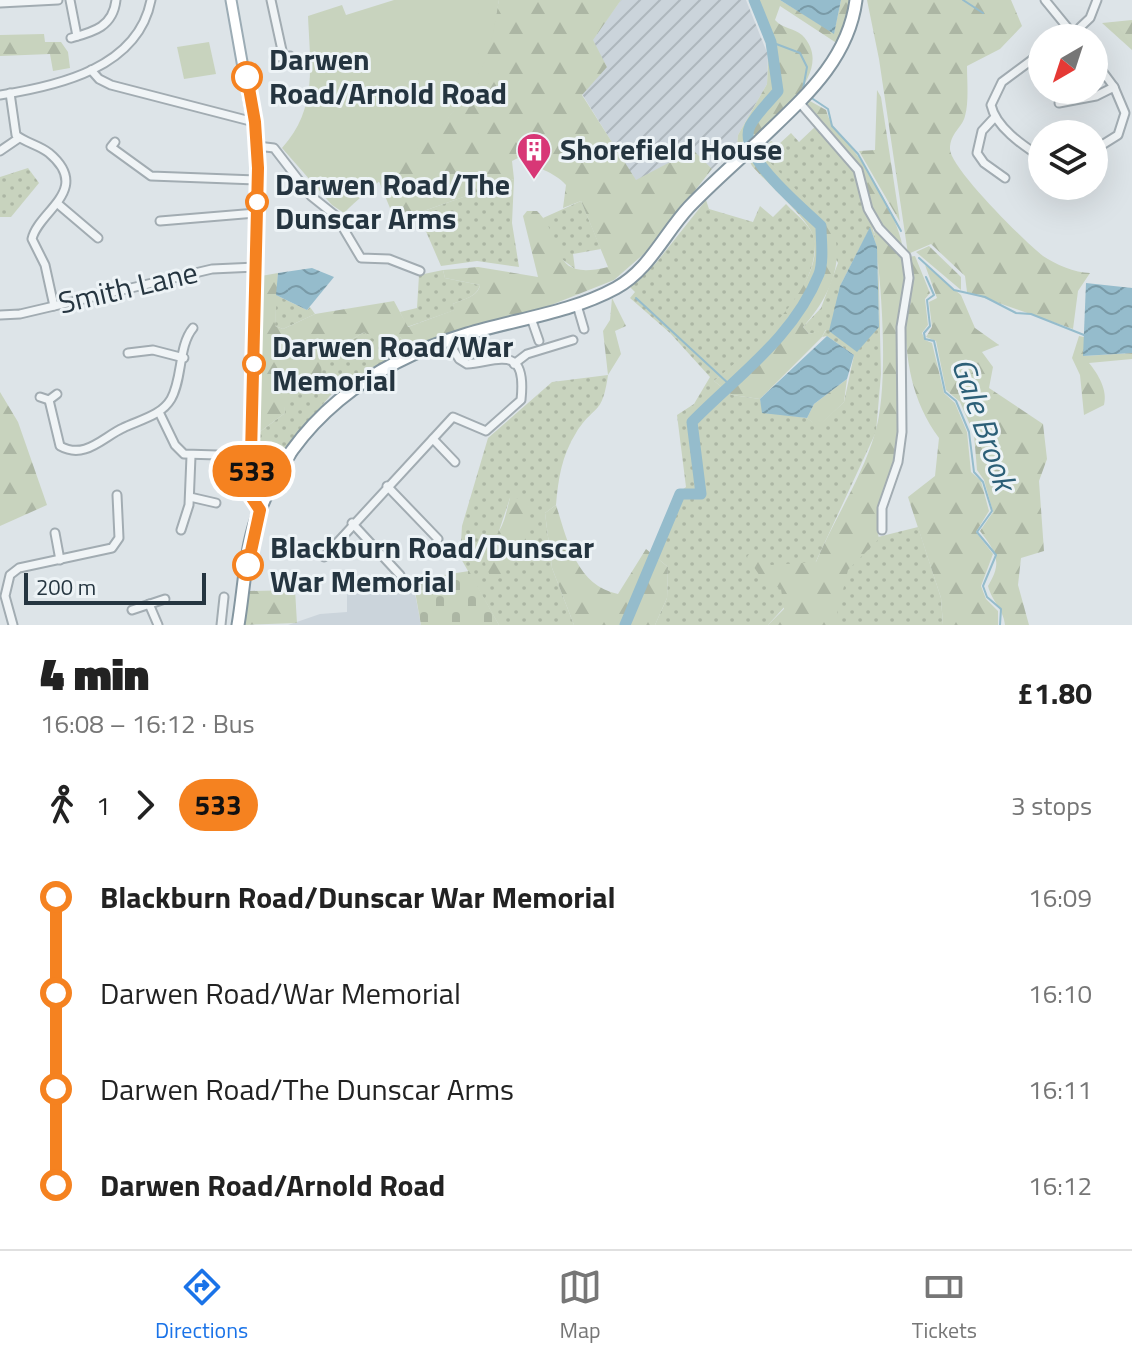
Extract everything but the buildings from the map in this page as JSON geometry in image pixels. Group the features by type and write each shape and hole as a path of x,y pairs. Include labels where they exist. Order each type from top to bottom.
{"highway":[{"path":"238,625 262,504 290,456 321,414 347,391 448,341 577,305 634,276 687,209 812,89 840,53 856,0"}],"main road":[{"path":"231,0 257,146 251,488 262,504"},
{"path":"252,456 290,456"}],"street":[{"path":"0,3 58,0"},
{"path":"70,0 74,37 97,31 107,22 116,0"},
{"path":"0,95 57,84 91,70 127,46 146,17 151,0"},
{"path":"1045,0 1065,24"},
{"path":"1085,24 1097,0"},
{"path":"269,3 282,56"},
{"path":"1028,64 998,86 992,100 995,117 1028,148"},
{"path":"91,70 111,85 255,122"},
{"path":"1108,79 1124,106 1125,122 1108,143"},
{"path":"1108,90 1114,87"},
{"path":"10,93 13,132 42,148 59,164 65,180 58,204 35,229 32,239 45,265 54,306"},
{"path":"801,101 858,170 868,209 879,228 906,256 909,278 901,327 900,450 882,508 882,530"},
{"path":"995,117 982,131 976,148 980,159 995,174 1005,178"},
{"path":"0,151 19,138"},
{"path":"115,142 111,147 151,176 258,180"},
{"path":"257,146 274,148 311,196 336,216 361,258 389,259 420,271"},
{"path":"58,204 97,239"},
{"path":"165,230 162,221 257,213"},
{"name":"Smith Lane","path":"0,315 54,306 212,269 256,267"},
{"path":"577,305 584,329"},
{"path":"531,318 539,341"},
{"path":"57,394 45,399 58,444 72,451 98,445 121,428 159,412 173,395 188,332"},
{"path":"514,364 527,354 573,340"},
{"path":"324,557 352,523 453,417 486,431 518,404 522,396 514,364 503,357 467,364 459,359 448,341"},
{"path":"132,350 153,350 184,358"},
{"path":"159,412 175,445 191,456 252,456"},
{"path":"433,439 455,459"},
{"path":"181,530 190,497 191,456"},
{"path":"387,486 441,537 432,552"},
{"path":"13,625 4,614 5,588 10,575 19,568 115,545 119,538 117,495"},
{"path":"190,497 216,505"},
{"path":"352,523 396,573"},
{"path":"55,533 60,560"},
{"path":"221,625 224,597"},
{"path":"132,610 165,599"},
{"path":"149,604 158,625"}],"shaded area":[{"path":"621,0 746,0 768,55 767,84 738,135 737,145 712,169 693,151 636,181 582,94 606,67 592,40"},
{"path":"403,581 414,588 421,625 288,625 320,614 347,612 347,585"}],"green space":[{"path":"394,0 499,0 489,49 464,98 447,120 344,213 332,205 282,148 294,133 307,102 310,69 308,16 342,5 346,15"},
{"path":"499,0 621,0 593,40 607,67 582,95 636,180 693,150 712,169 646,252 614,280 541,309 462,329 412,351 400,337 379,343 364,332 321,359 322,383 315,387 307,382 293,391 286,402 285,413 257,434 261,276 278,273 275,326 283,329 315,314 394,301 408,327 454,310 453,304 479,289 480,285 445,278 443,270 478,267 538,277 523,216 527,211 537,211 546,222 566,264 575,269 588,270 608,267 581,201 563,208 566,185 522,156 512,161 514,179 418,213 397,225 378,179 426,140 459,104 482,61"},
{"path":"757,0 780,0 834,33 841,0 852,0 851,16 838,44 780,6 775,20 802,35 811,49 812,63 799,92 754,139 752,127 782,92 776,49"},
{"path":"867,0 1011,0 1022,26 1000,49 967,66 966,110 950,149 953,159 975,188 1043,256 1059,265 1090,273 1078,291 1073,329 967,292 965,276 931,244 908,254 879,59"},
{"path":"1132,20 1132,50 1108,28 1108,24 1102,23"},
{"path":"44,34 45,42 61,42 68,52 70,68 53,71 50,54 0,56 0,35"},
{"path":"209,42 216,74 184,79 177,47"},
{"path":"769,44 775,90 747,125 746,140 737,145 738,135 767,84"},
{"path":"877,90 881,97 900,222 859,151 875,150"},
{"path":"810,101 826,110 835,129 871,176 892,214 903,250 881,227 871,209 863,176 807,105"},
{"path":"817,125 856,171 878,247 881,374 876,432 806,583 768,625 655,625 667,598 668,567 652,554 678,493 686,487 677,415 694,404 710,377 670,333 630,298 635,292 630,287 656,263 706,200 709,209 753,222 760,206 773,217 786,204 814,237 813,263 805,283 779,321 714,381 732,395 760,399 763,412 807,418 818,426 844,402 854,355 827,336 822,337 826,330 809,334 803,327 821,308 838,263 786,180 760,152 771,141 778,145 791,133 799,142","holes":["870,228 877,247 879,327 840,286"]},
{"path":"760,152 832,227 837,254 827,293 803,327 809,334 826,329 822,337 760,399 732,395 714,381 765,335 783,314 810,271 815,250 807,224 752,166 749,160"},
{"path":"28,168 39,183 11,217 0,217 0,177"},
{"path":"514,179 512,223 519,267 477,261 441,266 418,213"},
{"path":"581,201 601,249 573,254 575,269 559,257 543,218"},
{"path":"873,223 902,254 906,265 898,326 898,440 877,528 879,539 848,570 835,622 829,625 768,625 784,609 781,589 762,579 747,557 752,550 771,565 816,562 863,466 875,433 880,412 883,358 879,270"},
{"path":"929,246 961,277 961,290 916,252"},
{"path":"915,256 930,293 925,299 928,325 922,333 925,340 932,343 944,393 955,403 967,432 971,472 981,481 989,511 976,532 993,554 981,586 986,599 998,611 998,625 943,625 941,598 908,497 935,476 939,438 917,396 907,351 908,257"},
{"path":"925,265 961,295 975,328 999,345 982,352 993,367 989,388 1043,424 1047,459 1039,481 1044,551 1021,558 1018,585 1029,625 1005,625 988,586 993,578 996,557 980,531 993,512 984,480 977,470 974,434 960,402 946,390 936,341 926,337 932,327 929,302 937,298"},
{"path":"443,270 445,278 480,285 470,297 453,304 455,310 407,327 400,312 417,308 419,275"},
{"path":"276,295 307,310 310,307 315,314 283,329 275,326"},
{"path":"612,298 626,326 615,331 621,354 608,375 603,331 610,320"},
{"path":"364,332 379,342 400,337 412,351 334,391 284,451 260,451 257,434 285,413 284,401 291,390 307,382 321,359"},
{"path":"1079,336 1084,337 1084,356 1132,353 1132,359 1089,363 1101,382 1105,399 1104,405 1084,415 1080,375 1072,358"},
{"path":"608,375 600,404 576,433 567,450 556,505 545,513 552,568 574,625 499,625 460,557 462,526 488,438 552,382","holes":["510,498 529,507 522,552 499,531"]},
{"path":"847,379 844,402 818,427 807,418 814,404"},
{"path":"0,392 18,422 47,505 0,526"},
{"path":"515,497 530,507 527,531 518,554 497,580 491,578 484,556 501,527 510,498"},
{"path":"556,505 576,560 592,582 604,589 618,594 646,549 668,567 667,598 655,625 574,625 552,568 545,513"},
{"path":"918,527 941,598 943,625 829,625 850,562 878,537"},
{"path":"469,571 499,625 421,625 413,580"},
{"path":"295,590 297,623 244,625 250,591"}],"water":[{"path":"780,0 841,0 834,34"},
{"path":"870,227 877,247 879,327 857,352 829,331 840,286"},
{"path":"312,268 334,277 307,310 276,295 278,273"},
{"path":"1086,283 1132,288 1132,353 1083,356"},
{"path":"827,336 854,355 847,379 814,404 807,418 762,413 760,399"}],"waterway":[{"path":"625,625 680,494 701,494 692,422 780,337 808,297 821,269 821,226 773,180 761,165 748,138 753,121 778,91 771,42 754,0"},
{"path":"963,0 983,13"},
{"name":"Gale Brook","path":"771,42 800,53 807,67 803,89"},
{"name":"Gale Brook","path":"810,97 828,109 832,126 858,154 901,231"},
{"path":"919,258 954,290 985,297 1016,313 1031,314 1084,335"},
{"name":"Gale Brook","path":"926,277 934,295 927,300 930,326 924,333 925,339 934,341 945,392 956,401 969,432 974,472 983,482 992,511 977,532 996,555 983,586 987,597 1001,609 1000,625"},
{"path":"636,298 730,385"}],"bus line":[{"name":"533","path":"247,77 255,122 258,168 250,495 260,510 248,565"}],"place":[{"name":"Darwen Road/Arnold Road","path":"247,77"},
{"name":"Shorefield House","path":"534,181"},
{"name":"Darwen Road/The Dunscar Arms","path":"257,202"},
{"name":"Darwen Road/War Memorial","path":"254,364"},
{"name":"Blackburn Road/Dunscar War Memorial","path":"248,565"}]}
